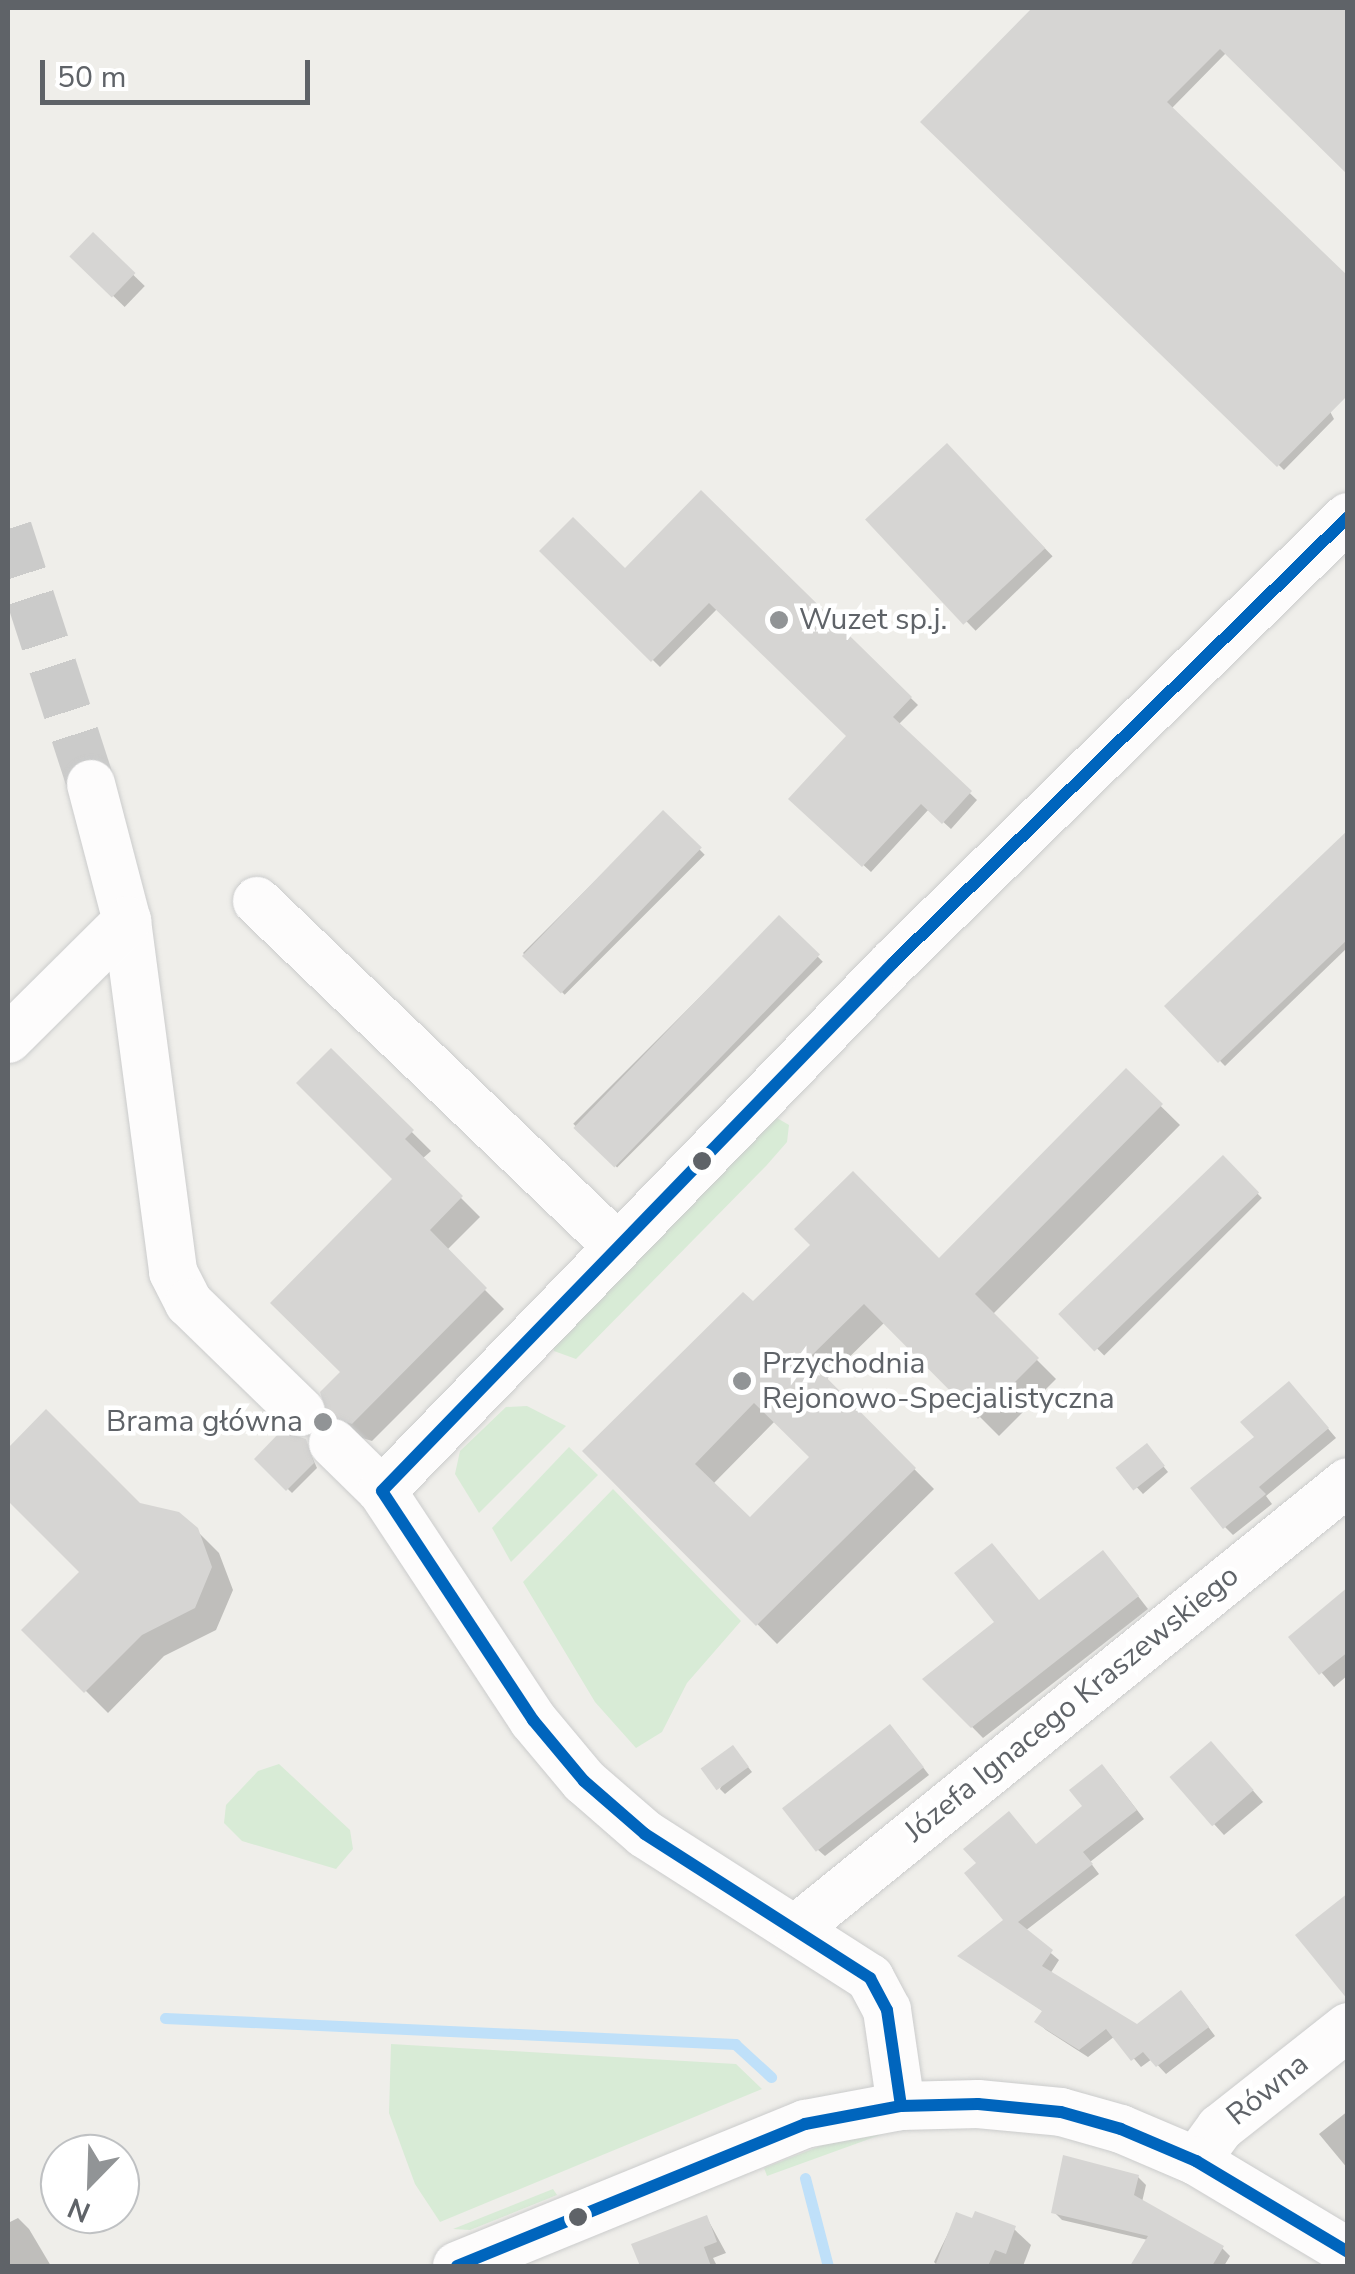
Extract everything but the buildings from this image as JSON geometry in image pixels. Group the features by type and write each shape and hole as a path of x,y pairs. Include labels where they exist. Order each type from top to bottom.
{"street":[{"path":"382,1491 893,963 1348,516"},
{"path":"90,784 127,921 172,1272 190,1302 382,1491 533,1720 584,1782 644,1834 798,1927 870,1978 887,2010 901,2106"},
{"path":"256,900 618,1247"},
{"path":"8,1039 127,921"},
{"name":"Józefa Ignacego Kraszewskiego","path":"798,1927 1348,1482"},
{"name":"Równa","path":"1196,2161 1220,2128 1348,2026"},
{"path":"457,2266 805,2124 901,2106 978,2104 1061,2112 1196,2161 1348,2252"}],"green space":[{"path":"777,1118 789,1125 787,1142 766,1166 576,1359 554,1351 552,1339"},
{"path":"527,1406 566,1426 479,1513 455,1474 460,1451 506,1407"},
{"path":"569,1447 598,1475 511,1562 492,1528"},
{"path":"613,1489 741,1621 687,1683 662,1732 636,1748 595,1702 523,1582"},
{"path":"279,1764 350,1830 353,1849 336,1869 242,1841 224,1823 226,1805 258,1771"},
{"path":"391,2044 736,2064 762,2089 440,2222 415,2184 389,2113"},
{"path":"883,2134 767,2176 764,2168 823,2145"},
{"path":"553,2189 557,2195 470,2230 453,2229"}],"waterway":[{"path":"165,2018 735,2044 771,2077"},
{"path":"805,2178 828,2266"}],"tunnel":[{"path":"8,529 91,784"}],"transit line":[{"path":"901,2106 887,2010 870,1978 645,1834 584,1781 533,1720 382,1491 893,963 1348,517"},
{"path":"457,2266 805,2124 901,2106 978,2104 1061,2112 1121,2129 1196,2161 1348,2252"}],"place":[{"name":"Wuzet sp.j.","path":"779,620"},
{"name":"Przychodnia Rejonowo-Specjalistyczna","path":"742,1381"},
{"name":"Brama główna","path":"323,1422"}]}
